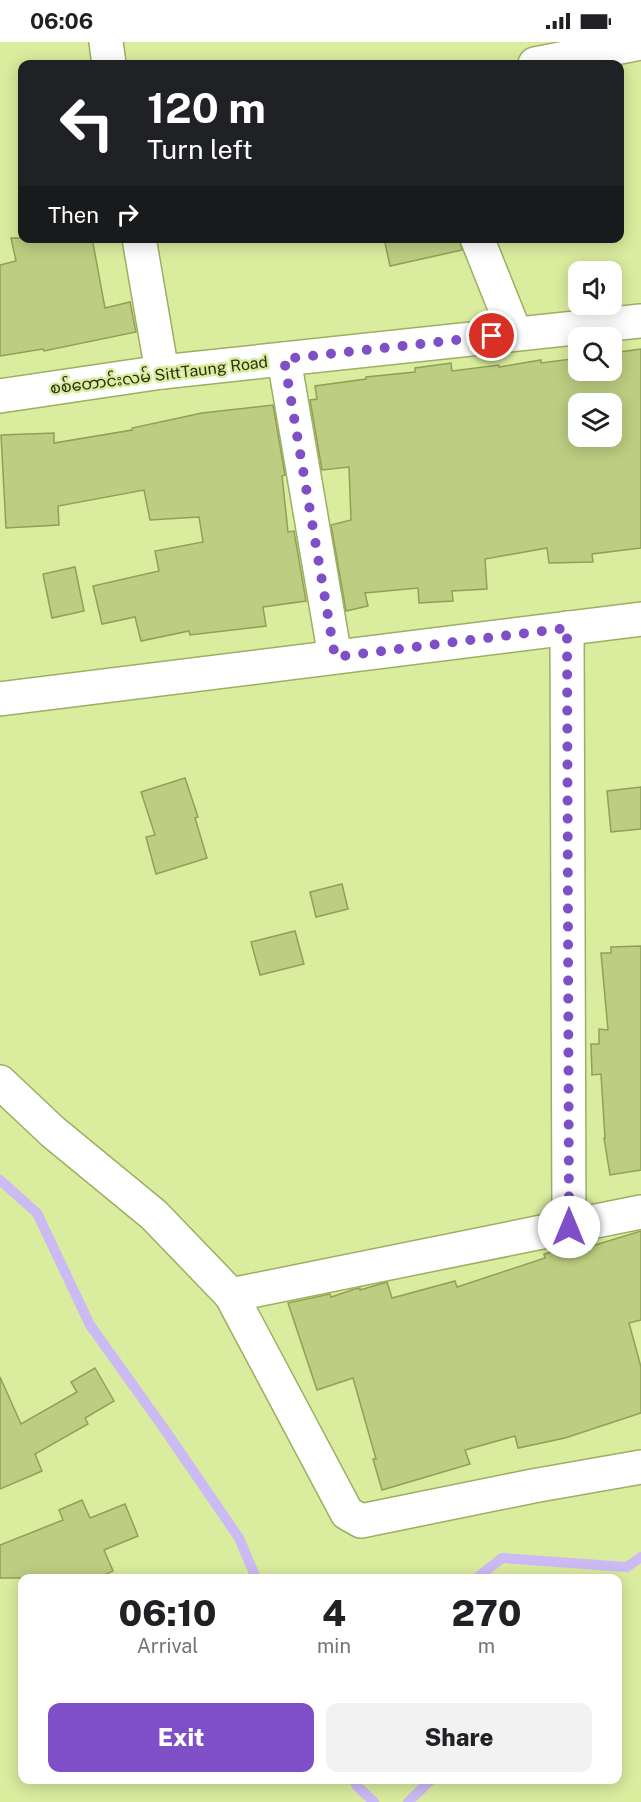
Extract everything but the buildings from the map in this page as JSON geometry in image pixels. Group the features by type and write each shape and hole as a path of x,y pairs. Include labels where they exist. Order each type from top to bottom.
{"street":[{"path":"106,42 108,60"},
{"path":"555,60 641,43"},
{"path":"140,243 162,372"},
{"path":"479,243 514,333"},
{"name":"စစ်တောင်းလမ် SittTaung Road","path":"0,396 162,372 641,321"},
{"path":"284,359 335,657"},
{"path":"0,699 641,619"},
{"path":"567,628 569,1227"},
{"path":"0,1082 53,1132 154,1215 231,1295 347,1513 361,1521 641,1467"},
{"path":"231,1295 641,1212"}],"waterway":[{"path":"0,1180 37,1213 90,1325 239,1538 254,1574"},
{"path":"482,1574 502,1558 627,1567 641,1557"},
{"path":"356,1784 374,1802"},
{"path":"408,1802 427,1784"}],"route":[{"path":"492,336 284,359 335,657 567,628 569,1227"}]}
